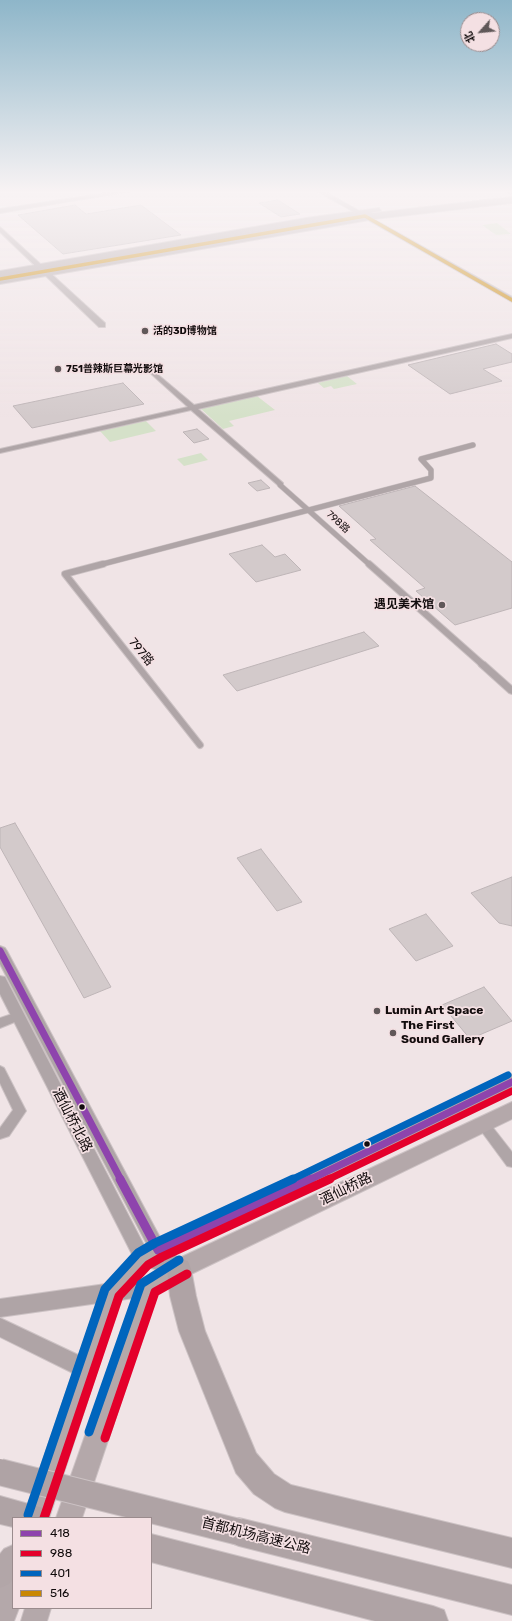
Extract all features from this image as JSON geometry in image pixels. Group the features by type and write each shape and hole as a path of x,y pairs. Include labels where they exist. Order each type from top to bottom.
{"highway":[{"path":"179,1269 183,1296 192,1331 246,1462 264,1484 284,1498 512,1554"},
{"name":"首都机场高速公路","path":"0,1472 512,1600"},
{"path":"0,1510 31,1517"},
{"path":"152,1548 424,1619"},
{"path":"0,1575 12,1559"}],"main road":[{"path":"0,276 70,266"},
{"name":"酒仙桥路","path":"150,1255 371,1151 512,1082"},
{"name":"酒仙桥路","path":"179,1269 512,1110"},
{"path":"35,1517 112,1292 150,1255"},
{"path":"0,1308 148,1287 179,1269"},
{"path":"68,1517 148,1287"},
{"path":"0,1328 86,1369"},
{"path":"1,1621 12,1588"},
{"path":"34,1621 38,1609"}],"street":[{"path":"39,266 102,325"},
{"path":"453,266 512,300"},
{"path":"459,266 512,295"},
{"path":"0,282 44,270"},
{"path":"0,451 512,336"},
{"name":"798路","path":"150,370 512,691"},
{"path":"308,510 431,478 431,470 421,459 473,445"},
{"name":"797路","path":"200,745 65,574 308,510"},
{"name":"酒仙桥北路","path":"0,951 150,1255"},
{"name":"酒仙桥北路","path":"0,981 150,1255"},
{"path":"0,1023 18,1016"},
{"path":"0,1071 20,1111 6,1132 0,1134"},
{"path":"483,1124 512,1162"},
{"path":"150,1255 179,1269"}],"green space":[{"path":"347,376 357,384 334,389 331,386 324,388 318,383"},
{"path":"257,396 275,410 229,421 234,426 223,429 200,408"},
{"path":"146,421 156,431 110,442 100,431"},
{"path":"201,453 208,460 184,466 177,459"}],"building":[{"path":"496,344 512,354 512,362 483,369 502,381 450,394 408,365"},
{"path":"123,383 144,404 32,428 13,406"},
{"path":"197,429 209,439 194,443 183,432"},
{"path":"261,480 270,488 257,491 248,483"},
{"path":"415,486 512,562 512,608 455,625 416,591 425,588 370,540 376,539 339,506"},
{"path":"262,545 275,557 285,554 301,570 256,582 229,554"},
{"path":"364,632 379,646 237,691 223,675"},
{"path":"15,823 111,987 84,998 0,847 0,828"},
{"path":"261,849 302,902 277,911 237,858"},
{"path":"512,877 512,926 499,923 471,893"},
{"path":"426,914 453,946 416,961 389,929"},
{"path":"484,987 512,1021 470,1039 442,1005"}],"transit line":[{"name":"516","path":"0,279 77,266"},
{"name":"516","path":"452,266 512,300"},
{"name":"418","path":"0,951 158,1250 371,1151 512,1082"},
{"name":"401","path":"28,1515 105,1289 138,1253 155,1243 368,1144 508,1075"},
{"name":"988","path":"44,1517 119,1296 148,1265 512,1091"},
{"name":"401","path":"89,1432 141,1284 179,1260"},
{"name":"988","path":"105,1438 155,1292 187,1274"}],"place":[{"name":"活的3D博物馆","path":"145,331"},
{"name":"751普辣斯巨幕光影馆","path":"58,369"},
{"name":"遇见美术馆","path":"442,605"},
{"name":"Lumin Art Space","path":"377,1011"},
{"name":"The First Sound Gallery","path":"393,1033"}]}
